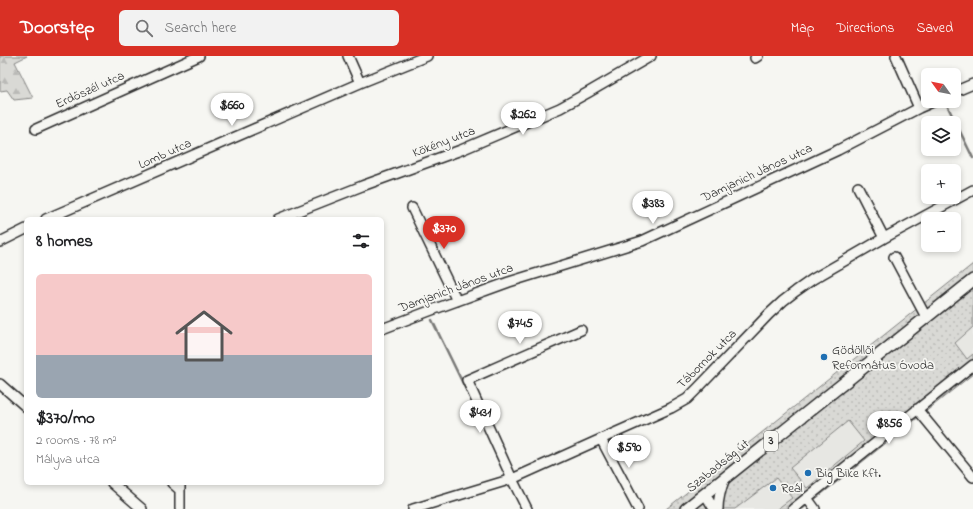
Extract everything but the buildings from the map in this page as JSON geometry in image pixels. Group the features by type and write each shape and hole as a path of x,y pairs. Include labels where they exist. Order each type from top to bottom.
{"main road":[{"name":"Szabadság út","path":"686,509 973,280"}],"street":[{"name":"Erdőszél utca","path":"36,129 199,56"},
{"path":"348,56 360,83"},
{"name":"Lomb utca","path":"51,217 360,83 427,56"},
{"name":"Kökény utca","path":"283,217 362,186 461,150 524,124 567,105 651,56"},
{"path":"896,56 919,108"},
{"path":"961,89 973,84"},
{"name":"Damjanich János utca","path":"384,328 509,282 642,241 838,150 919,108"},
{"path":"858,187 884,238"},
{"name":"Tábornok utca","path":"413,509 512,479 671,408 687,399 769,314 783,301 813,279 884,238 973,190"},
{"path":"412,208 457,301"},
{"path":"0,242 24,230"},
{"path":"894,257 926,317"},
{"path":"527,509 467,380 581,330"},
{"path":"793,509 973,364"},
{"path":"0,384 24,405"},
{"path":"917,408 973,477"},
{"path":"600,439 638,509"},
{"path":"718,509 721,488 726,478"},
{"path":"114,485 142,509"},
{"path":"180,486 180,509"},
{"path":"705,494 714,509"},
{"path":"807,498 815,509"}],"shaded area":[{"path":"973,327 973,355 967,359 955,343"},
{"path":"848,421 864,441 806,488 790,468"},
{"name":"Reál","path":"776,478 792,498 777,509 735,509"}],"green space":[{"path":"0,56 27,56 15,62 33,98 14,100 7,90 0,91"},
{"path":"973,264 973,327 955,343 967,359 973,354 973,374 803,509 777,509 792,498 776,478 735,509 666,509","holes":["848,421 864,441 807,488 790,468"]}],"waterway":[{"path":"948,108 973,158"},
{"path":"432,320 470,398"}],"place":[{"name":"Gödöllői Református Óvoda","path":"824,357"},
{"name":"Big Bike Kft.","path":"808,473"},
{"name":"Reál","path":"773,488"}]}
